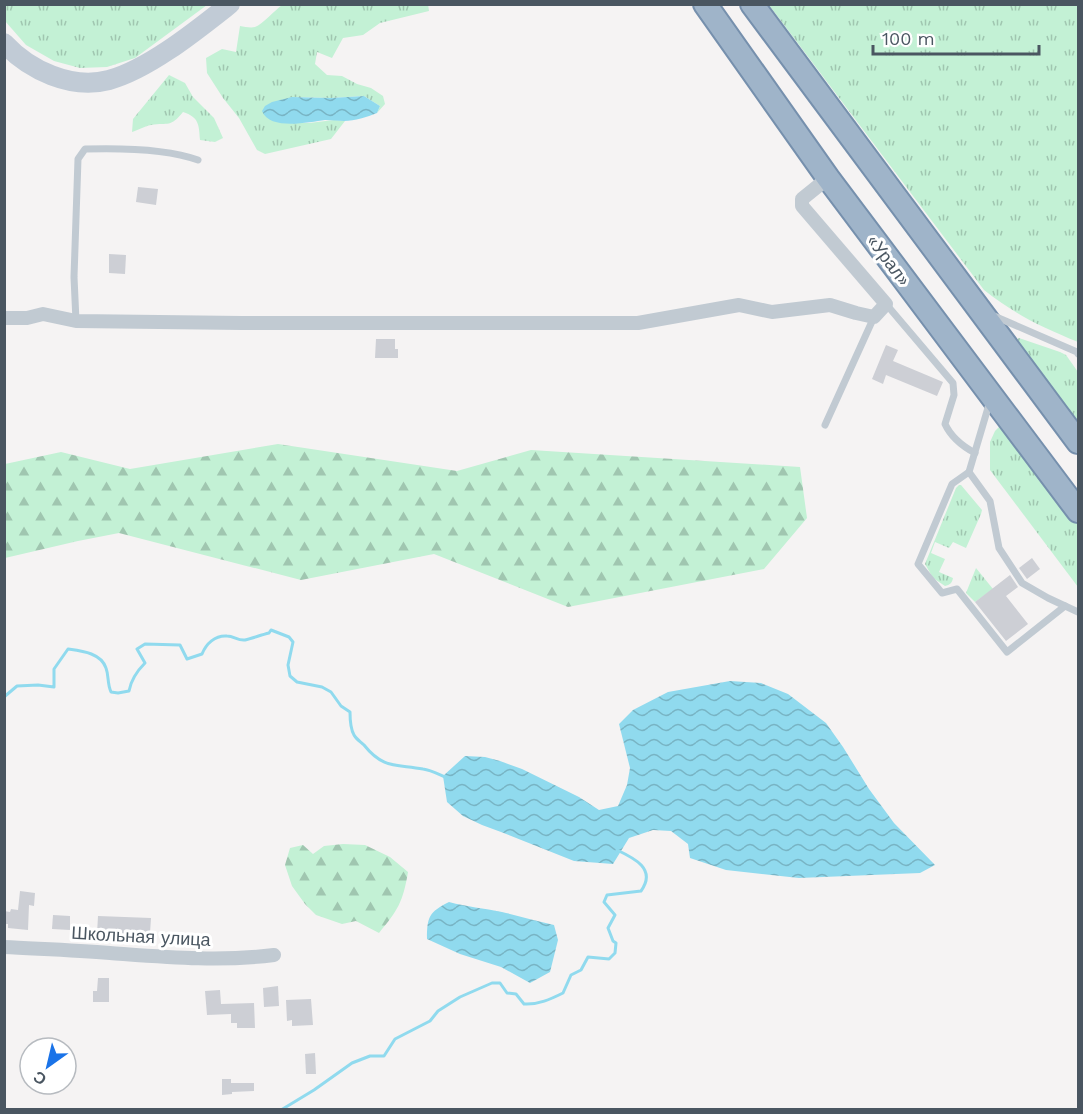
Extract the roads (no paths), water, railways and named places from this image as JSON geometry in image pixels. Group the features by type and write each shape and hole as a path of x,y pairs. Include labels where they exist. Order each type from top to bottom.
{"highway":[{"name":"«Урал»","path":"705,4 828,178 1078,511"},
{"path":"752,4 1078,442"}],"main road":[{"path":"4,43 27,64 54,77 83,82 107,81 160,56 230,4"}],"street":[{"path":"4,318 27,318 43,314 76,321 638,323 739,305 772,312 830,305 856,314 874,316 886,304 802,206 802,199 828,178"},
{"name":"Школьная улица","path":"4,947 193,959 246,959 274,955"}],"lane":[{"path":"76,321 74,277 78,159 85,149 138,150 183,155 198,160"},
{"path":"886,304 952,383 954,395 945,424 948,431 963,446 975,453"},
{"path":"982,311 1078,354"},
{"path":"825,425 874,316"},
{"path":"992,396 969,472 952,484 918,564 942,593 957,589 1007,652 1065,606"},
{"path":"969,472 990,501 999,548 1022,583 1078,612"}],"water":[{"path":"364,96 380,106 377,113 352,120 290,124 273,121 262,111 272,102 292,97"},
{"path":"730,681 761,683 788,694 826,723 894,823 935,865 920,873 799,878 726,870 690,858 688,844 671,831 653,830 629,838 613,864 574,861 482,825 463,816 447,802 443,776 465,756 485,757 522,769 579,797 599,810 618,806 627,785 630,768 619,724 633,710 668,692"},
{"path":"449,902 554,925 558,940 550,972 530,983 501,967 460,954 427,939 430,916"}],"waterway":[{"path":"4,697 17,686 54,687 54,669 68,649 100,659 106,668 111,692 118,693 129,691 131,683 145,663 137,649 145,644 180,645 187,659 202,654 206,647 219,637 229,636 245,640 269,633 271,630 289,637 293,642 288,665 290,676 297,682 322,687 331,692 341,706 350,712 354,735 371,753 390,764 426,770 445,777"},
{"path":"281,1110 352,1063 370,1056 384,1056 395,1039 430,1021 438,1011 460,997 492,983 500,983 507,993 516,994 524,1004 539,1003 563,993 571,975 581,970 588,957 609,959 615,953 616,943 608,928 615,915 604,902 607,895 641,891 646,876 641,865 617,850"}]}
